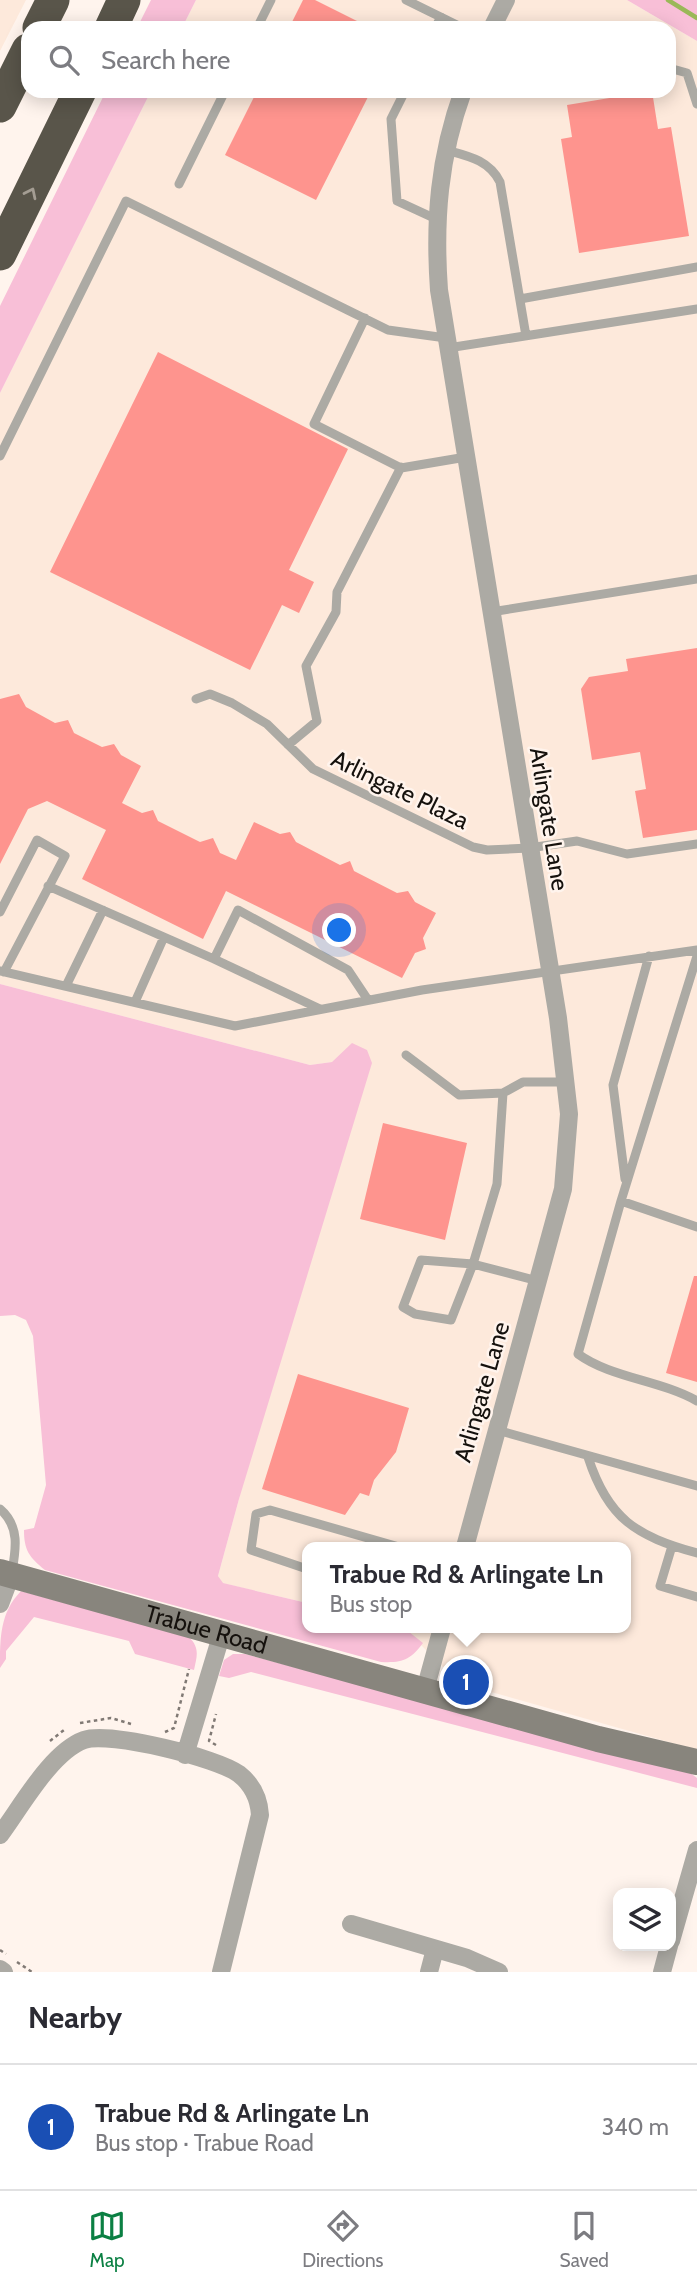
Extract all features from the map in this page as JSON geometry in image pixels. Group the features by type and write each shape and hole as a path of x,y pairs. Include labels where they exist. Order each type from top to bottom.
{"highway":[{"path":"42,21 53,0"},
{"path":"114,21 124,0"},
{"path":"0,106 21,64"},
{"path":"0,254 77,98"}],"main road":[{"name":"Trabue Road","path":"6,1574 598,1739 697,1762"}],"street":[{"path":"496,21 506,0"},
{"name":"Arlingate Lane","path":"461,98 444,149 436,219 439,290 567,1082 568,1148 563,1189 466,1542"},
{"path":"0,1604 6,1574"},
{"path":"185,1755 222,1633"},
{"path":"425,1690 441,1633"},
{"path":"0,1835 52,1764 85,1739 126,1739 236,1772 255,1791 259,1803 259,1829 221,1972"},
{"path":"676,1923 697,1850"},
{"path":"352,1924 499,1972"},
{"path":"429,1972 435,1949"},
{"path":"662,1972 668,1951"}],"lane":[{"path":"260,21 271,0"},
{"path":"406,0 449,21"},
{"path":"439,21 441,17"},
{"path":"676,69 687,73 697,104"},
{"path":"179,184 222,98"},
{"path":"402,98 391,119 397,201 436,219"},
{"path":"444,149 479,160 500,182 526,336"},
{"path":"0,456 126,201 388,330 447,343 526,336 697,309"},
{"path":"520,299 697,267"},
{"path":"365,318 314,424 401,467 466,457"},
{"path":"288,745 317,721 306,666 336,612 337,592 401,467"},
{"path":"491,612 697,579"},
{"name":"Arlingate Plaza","path":"196,699 210,694 225,699 267,724 313,769 456,840 487,850 529,848 577,841 626,854 697,844"},
{"path":"0,912 37,840 65,856 2,971 235,1026 368,1000 697,950"},
{"path":"48,886 320,1009"},
{"path":"66,986 103,910"},
{"path":"214,960 238,910 348,970 368,1000"},
{"path":"135,1002 164,937"},
{"path":"626,1183 613,1085 649,956"},
{"path":"697,956 626,1183 578,1354 593,1364 642,1378 697,1401"},
{"path":"406,1055 459,1095 503,1094 523,1082 567,1082"},
{"path":"503,1094 496,1184 473,1264 451,1320 415,1314 403,1307 421,1260 473,1264 538,1281"},
{"path":"621,1201 697,1227"},
{"path":"497,1430 697,1486"},
{"path":"588,1457 599,1490 629,1523 645,1536 697,1553"},
{"path":"0,1509 12,1525 16,1538 6,1574"},
{"path":"302,1568 251,1550 256,1514 270,1510 382,1542"},
{"path":"672,1546 660,1586 697,1597"}],"shaded area":[{"path":"0,0 26,0 0,51"},
{"path":"151,0 196,0 186,21 140,21"},
{"path":"196,0 627,0 663,21 186,21"},
{"path":"627,0 697,0 697,41 676,29 676,21 663,21"},
{"path":"676,29 697,41 697,1750 459,1683 409,1633 631,1633 631,1542 302,1542 302,1602 222,1583 218,1576 239,1499 332,1062 310,1065 0,984 0,393 148,98 676,98"},
{"path":"103,98 148,98 0,393 0,306"},
{"path":"0,984 310,1065 332,1062 352,1043 367,1050 372,1063 218,1576 223,1583 302,1602 302,1633 410,1633 423,1643 410,1657 401,1661 381,1662 45,1570 29,1553 24,1530 34,1528 46,1485 33,1336 26,1320 15,1315 0,1316"},
{"path":"21,1591 189,1637 196,1649 194,1670 135,1654 129,1641 34,1617 6,1651 6,1659 0,1668 1,1636 5,1617"},
{"path":"233,1654 245,1654 689,1772 697,1778 697,1788 251,1672 229,1678 219,1676 224,1660"}],"building":[{"path":"303,0 315,0 357,21 292,21"},
{"path":"254,98 367,98 316,200 225,155"},
{"path":"610,98 653,98 658,129 671,127 689,236 579,253 561,139 572,137 567,105"},
{"path":"158,352 348,449 289,570 314,582 299,613 282,605 250,670 50,572"},
{"path":"697,648 697,830 643,838 635,791 646,789 640,752 592,760 581,689 589,677 628,671 626,659"},
{"path":"19,694 26,707 55,723 68,720 74,733 102,747 114,744 121,755 141,766 122,803 142,813 153,810 158,821 200,842 213,838 220,853 236,860 254,822 280,834 290,832 296,842 340,865 350,861 354,871 397,893 408,891 415,902 436,913 423,938 426,949 415,953 402,978 226,891 203,939 82,879 106,830 47,801 28,809 0,864 0,699"},
{"path":"383,1123 467,1143 445,1240 360,1219"},
{"path":"694,1276 697,1276 697,1382 666,1373"},
{"path":"298,1374 409,1408 396,1452 374,1480 369,1496 360,1493 345,1515 262,1489"}],"waterway":[{"path":"668,0 697,18"}],"place":[{"name":"Trabue Rd & Arlingate Ln","path":"466,1682"}]}
